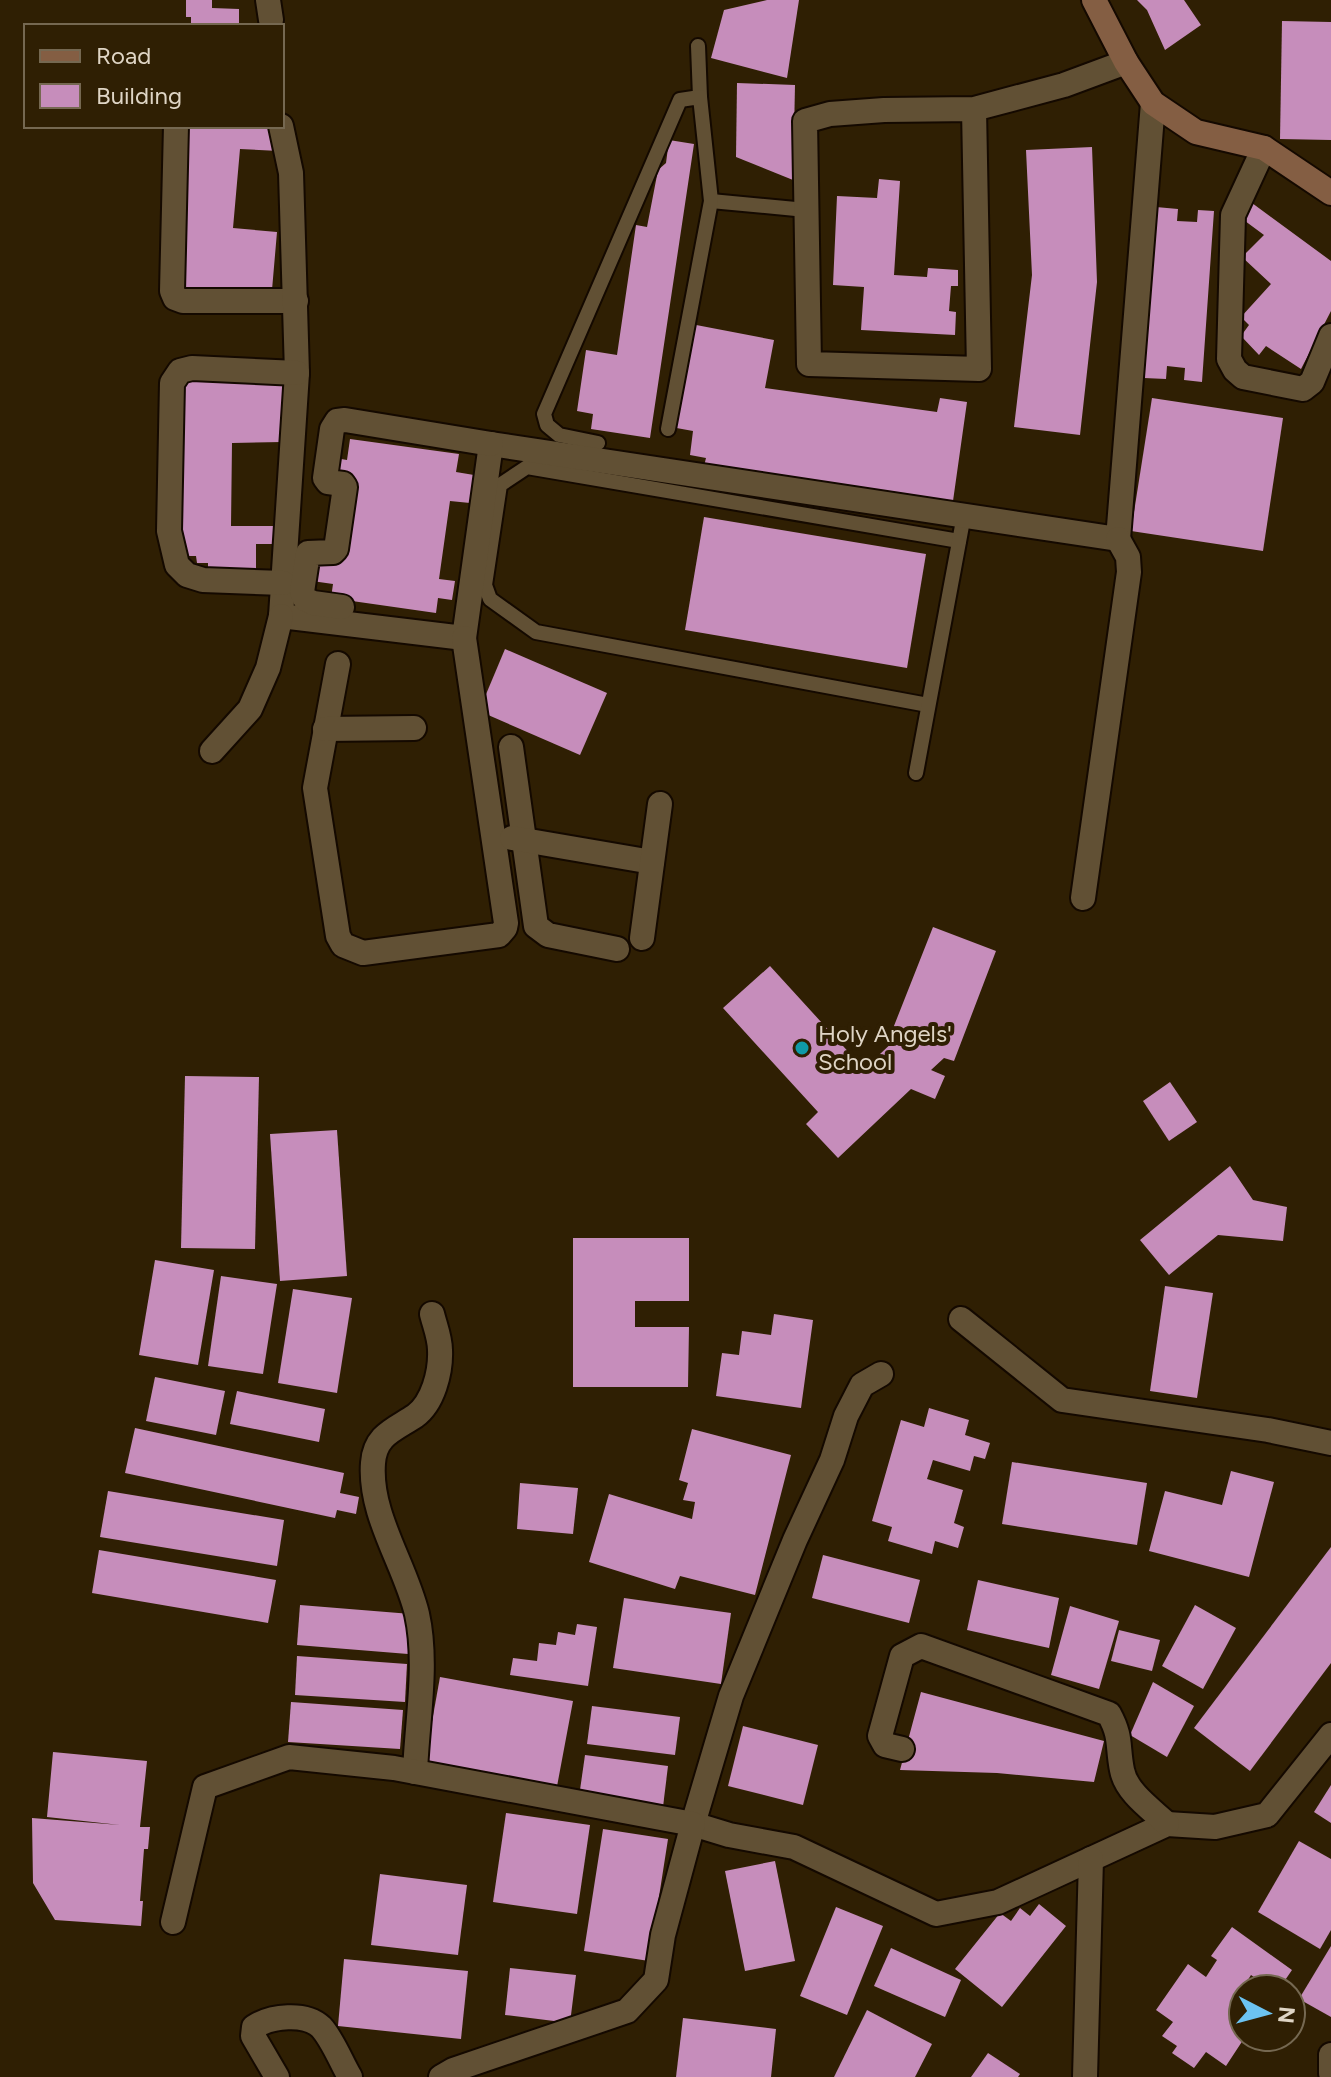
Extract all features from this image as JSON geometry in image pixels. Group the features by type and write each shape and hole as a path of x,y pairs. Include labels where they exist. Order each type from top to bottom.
{"street":[{"path":"1094,0 1126,62 1153,103 1196,132 1264,148 1328,186"},
{"path":"974,109 979,369 809,364 805,121 830,114 884,110 974,109 1064,85 1126,62"},
{"path":"1083,898 1129,572 1128,557 1118,539 1153,103"},
{"path":"176,128 172,291 175,298 183,301 296,301"},
{"path":"212,751 250,709 268,668 281,616 297,373 291,173 281,128"},
{"path":"1264,148 1233,215 1229,359 1243,377 1303,389 1312,382 1331,336"},
{"path":"283,583 203,580 187,575 177,565 169,531 172,383 180,371 192,368 297,373"},
{"path":"466,630 313,603 305,599 302,592 308,553 333,552 336,549 345,487 328,482 325,478 332,429 337,421 1118,539"},
{"path":"338,664 315,788 338,936 343,945 363,953 503,933 506,923 466,630 491,444"},
{"path":"281,616 466,630"},
{"path":"325,729 414,728"},
{"path":"511,747 536,926 541,932 617,949"},
{"path":"642,938 660,804"},
{"path":"493,836 652,862"},
{"path":"415,1772 422,1640 404,1572 372,1486 373,1460 378,1441 417,1415 427,1403 438,1376 441,1348 432,1314"},
{"path":"961,1319 1062,1400 1268,1430 1331,1443"},
{"path":"441,2077 453,2070 627,2011 656,1980 663,1935 731,1696 795,1540 832,1460 846,1416 862,1385 881,1374"},
{"path":"902,1749 885,1745 880,1736 902,1656 921,1646 1109,1714 1120,1734 1122,1773 1136,1796 1167,1824"},
{"path":"173,1922 205,1787 289,1757 415,1772 693,1824 729,1835 794,1847 936,1914 998,1902 1167,1824 1215,1827 1267,1815 1331,1735"},
{"path":"1085,2077 1091,1859"},
{"path":"277,2077 253,2036 254,2027 262,2022 287,2017 310,2021 321,2028 350,2077"},
{"path":"1331,2055 1331,2073"}],"lane":[{"path":"668,429 711,201 698,46"},
{"path":"598,443 559,435 547,425 544,414 680,100 700,97"},
{"path":"711,201 806,210"},
{"path":"928,705 536,632 490,599 485,585 500,485 527,467 959,541"},
{"path":"916,773 964,515"}],"building":[{"path":"186,0 212,0 212,8 239,9 239,24 191,24 191,17 186,17"},
{"path":"767,0 799,0 787,78 711,58 724,10"},
{"path":"1137,0 1184,0 1201,25 1165,50 1147,10"},
{"path":"1282,21 1331,22 1331,140 1280,139"},
{"path":"737,83 795,85 793,180 736,157"},
{"path":"179,128 273,128 279,151 240,149 233,228 277,232 272,290 178,293"},
{"path":"669,140 694,144 650,438 591,429 593,414 577,411 586,350 617,355 636,225 647,227 658,170 666,163"},
{"path":"1092,147 1097,282 1080,435 1014,427 1032,275 1026,150"},
{"path":"879,179 900,181 894,275 927,277 928,268 958,270 958,286 951,286 949,311 956,312 955,335 861,330 864,287 833,285 837,196 877,198"},
{"path":"1252,203 1331,261 1331,311 1301,369 1266,346 1259,355 1241,336 1249,325 1241,317 1271,284 1242,257 1264,235 1241,218"},
{"path":"1156,207 1178,209 1177,221 1197,222 1198,210 1214,211 1202,382 1184,380 1185,368 1167,366 1166,379 1144,378"},
{"path":"691,324 774,340 765,388 937,412 940,398 967,402 953,501 704,466 706,458 690,455 693,431 671,427"},
{"path":"284,379 282,442 232,443 231,526 282,526 282,544 256,544 256,574 208,575 208,563 197,563 196,556 176,556 177,380"},
{"path":"1152,398 1283,418 1263,551 1131,531"},
{"path":"350,439 459,454 456,472 474,475 470,503 450,501 439,579 455,581 452,600 438,598 436,613 331,598 333,584 312,581 316,557 336,560 331,481 335,458 347,460"},
{"path":"704,517 926,554 907,668 685,630"},
{"path":"505,649 607,693 580,755 479,711"},
{"name":"Holy Angels' School","path":"933,927 996,951 954,1061 944,1058 931,1070 945,1076 935,1099 911,1089 838,1158 806,1124 818,1112 723,1008 770,966 864,1069 896,1039 890,1036"},
{"path":"185,1076 259,1077 255,1249 181,1248"},
{"path":"1170,1082 1197,1122 1169,1141 1143,1101"},
{"path":"337,1130 347,1276 280,1281 270,1134"},
{"path":"1230,1166 1253,1200 1287,1207 1283,1241 1218,1235 1169,1275 1140,1240"},
{"path":"573,1238 689,1238 689,1301 635,1301 635,1327 689,1327 688,1387 573,1387"},
{"path":"155,1260 214,1270 198,1365 139,1355"},
{"path":"221,1276 277,1284 263,1374 208,1366"},
{"path":"1165,1286 1213,1293 1197,1398 1150,1391"},
{"path":"293,1289 352,1298 337,1393 278,1383"},
{"path":"774,1314 813,1320 801,1408 716,1396 722,1353 739,1355 742,1331 771,1335"},
{"path":"155,1377 225,1391 216,1435 146,1421"},
{"path":"237,1391 325,1409 319,1442 230,1424"},
{"path":"929,1408 969,1420 965,1435 990,1443 985,1459 974,1456 970,1471 933,1460 927,1479 963,1490 954,1523 964,1527 958,1548 935,1541 932,1554 888,1541 892,1527 872,1521 901,1420 924,1427"},
{"path":"135,1428 344,1473 340,1493 359,1497 356,1514 337,1510 335,1518 125,1473"},
{"path":"692,1429 791,1455 755,1595 680,1576 675,1589 589,1562 609,1494 692,1519 695,1502 683,1500 688,1483 679,1480"},
{"path":"1012,1462 1147,1483 1137,1545 1002,1524"},
{"path":"1231,1471 1274,1482 1249,1577 1149,1551 1165,1491 1222,1505"},
{"path":"520,1483 578,1488 573,1534 517,1529"},
{"path":"108,1491 284,1520 277,1566 100,1537"},
{"path":"1331,1547 1331,1663 1250,1771 1194,1728"},
{"path":"99,1550 276,1580 268,1623 92,1593"},
{"path":"823,1555 920,1580 909,1623 812,1598"},
{"path":"978,1580 1059,1598 1049,1648 967,1630"},
{"path":"624,1598 731,1613 721,1684 613,1668"},
{"path":"300,1605 411,1614 408,1654 297,1645"},
{"path":"1195,1605 1236,1628 1203,1689 1162,1666"},
{"path":"1070,1606 1119,1621 1099,1689 1051,1675"},
{"path":"577,1624 597,1627 588,1686 510,1675 513,1658 537,1661 539,1643 556,1645 558,1632 575,1635"},
{"path":"1119,1630 1160,1640 1152,1671 1111,1661"},
{"path":"297,1656 407,1664 405,1702 295,1695"},
{"path":"440,1677 573,1701 555,1797 423,1772"},
{"path":"1153,1682 1194,1706 1167,1757 1130,1735"},
{"path":"921,1692 1104,1741 1094,1782 997,1773 900,1770"},
{"path":"291,1702 403,1710 400,1749 288,1742"},
{"path":"592,1706 680,1717 675,1755 587,1744"},
{"path":"743,1726 818,1745 803,1805 728,1786"},
{"path":"53,1752 147,1761 140,1827 150,1827 148,1849 144,1849 141,1926 55,1920 33,1883 32,1818 120,1825 47,1817"},
{"path":"585,1755 668,1766 663,1807 579,1797"},
{"path":"1331,1785 1331,1823 1314,1812"},
{"path":"506,1813 590,1825 577,1914 493,1902"},
{"path":"603,1829 668,1839 649,1961 584,1951"},
{"path":"1299,1841 1331,1859 1331,1930 1320,1949 1258,1912"},
{"path":"775,1861 795,1961 745,1971 725,1871"},
{"path":"380,1874 467,1885 458,1955 371,1945"},
{"path":"1039,1904 1066,1926 1002,2007 955,1969 1000,1913 1011,1921 1020,1908 1030,1916"},
{"path":"836,1907 883,1926 847,2015 800,1996"},
{"path":"1232,1927 1292,1970 1290,1973 1227,1973 1227,2053 1235,2053 1226,2066 1206,2052 1194,2068 1172,2053 1177,2046 1162,2036 1173,2022 1156,2010 1188,1964 1206,1977 1217,1960 1211,1956"},
{"path":"1331,1946 1331,2017 1307,2004 1307,1986"},
{"path":"891,1948 961,1980 945,2017 874,1986"},
{"path":"344,1959 468,1971 461,2039 338,2026"},
{"path":"510,1968 576,1975 570,2023 505,2015"},
{"path":"867,2010 932,2044 915,2077 834,2077"},
{"path":"683,2018 776,2029 771,2077 676,2077"},
{"path":"988,2053 1020,2074 1018,2077 971,2077"}],"place":[{"name":"Holy Angels' School","path":"802,1048"}]}
